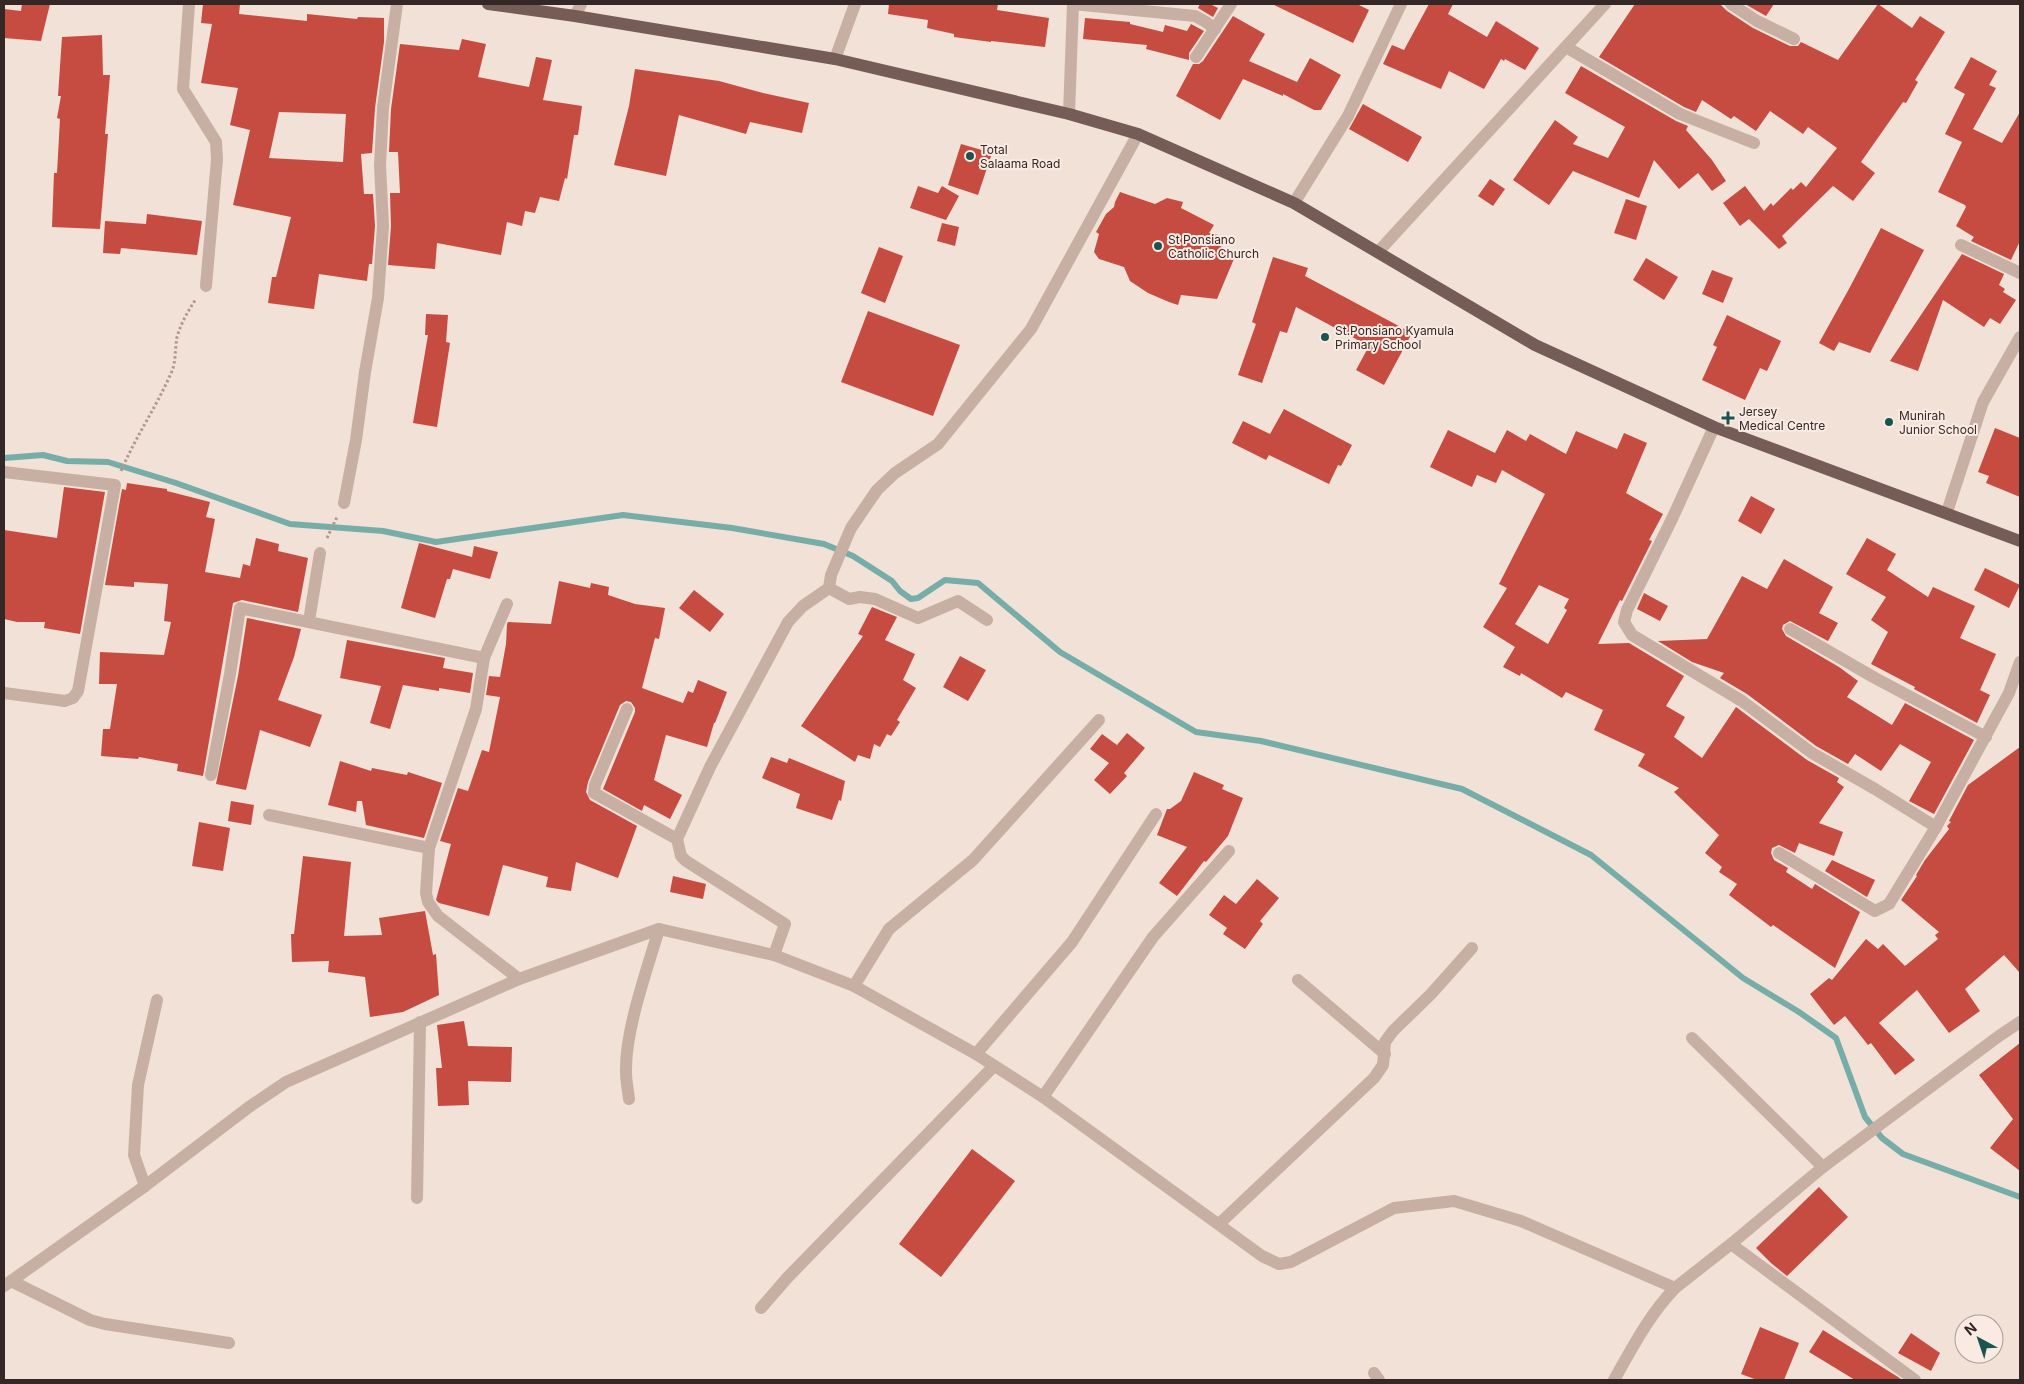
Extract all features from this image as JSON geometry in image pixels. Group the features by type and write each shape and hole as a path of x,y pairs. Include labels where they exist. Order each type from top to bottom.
{"main road":[{"path":"488,4 575,16 835,59 1069,114 1138,134 1294,204 1535,345 1714,427 2020,540"}],"street":[{"path":"189,4 183,89 216,142 217,159 206,286"},
{"path":"341,507 356,440 365,372 378,298 383,226 380,165 382,108 397,4"},
{"path":"575,16 581,4"},
{"path":"835,59 855,4"},
{"path":"1069,114 1072,4 1195,16 1215,29"},
{"path":"1196,57 1230,4"},
{"path":"1294,204 1348,116 1401,4"},
{"path":"1378,252 1605,4"},
{"path":"1731,4 1757,21 1794,39"},
{"path":"1566,47 1680,114 1754,143"},
{"path":"774,955 785,924 686,861 681,856 677,839 710,767 788,622 803,606 829,588 831,575 844,543 877,490 895,473 938,444 1031,329 1138,134"},
{"path":"1961,245 2020,273"},
{"path":"1947,512 1983,402 2020,337"},
{"path":"1714,427 1672,519 1627,610 1624,622 1627,629 1632,635 1654,650 1742,701 1812,753 1936,827"},
{"path":"4,472 115,485 78,691 73,698 66,701 4,693"},
{"path":"308,621 320,553"},
{"path":"829,588 849,599 860,597 875,599 918,618 958,601 987,620"},
{"path":"507,604 484,658 476,709 429,848 426,893 428,902 438,916 519,980"},
{"path":"211,775 240,608 484,658"},
{"path":"1790,629 1875,678 1986,737"},
{"path":"1779,853 1875,911 1889,904 1936,827 1986,737 2009,693 2020,662"},
{"path":"627,709 595,785 594,794 677,839"},
{"path":"854,986 889,928 973,860 1098,720"},
{"path":"976,1054 1072,942 1156,814"},
{"path":"269,815 429,848"},
{"path":"1042,1097 1153,937 1229,851"},
{"path":"629,1099 626,1071 629,1043 637,1004 659,929"},
{"path":"7,1284 145,1186 249,1107 286,1082 519,980 659,929 774,955 854,986 976,1054 1042,1097 1262,1256 1279,1264 1291,1262 1307,1255 1394,1208 1454,1201 1521,1221 1675,1288"},
{"path":"1219,1224 1374,1078 1383,1065 1385,1042 1472,948"},
{"path":"1298,980 1385,1054"},
{"path":"145,1186 134,1155 134,1146 138,1085 156,1000"},
{"path":"418,1198 420,1022"},
{"path":"1614,1380 1645,1325 1659,1304 1675,1288 1823,1167 1998,1036 2020,1022"},
{"path":"1692,1038 1823,1167"},
{"path":"761,1308 788,1277 994,1066"},
{"path":"1731,1244 1915,1380"},
{"path":"7,1284 90,1320 105,1324 229,1343"}],"path":[{"path":"118,476 131,447 155,406 173,369 177,337 183,320 206,286"},
{"path":"326,541 341,507"}],"building":[{"path":"22,4 50,4 41,41 4,38 4,9 21,11"},
{"path":"203,4 240,4 239,14 307,21 307,14 357,19 358,17 384,18 384,42 375,108 372,153 361,154 364,194 373,194 375,226 372,264 369,264 367,281 319,274 314,309 268,303 272,277 276,277 291,217 233,205 250,130 230,125 238,88 201,83 212,24 201,23","holes":["279,112 346,114 343,162 269,158"]},
{"path":"889,4 998,4 997,10 1049,18 1045,47 954,37 954,34 927,28 928,20 888,14"},
{"path":"1200,4 1210,4 1218,8 1213,17 1198,8"},
{"path":"1272,4 1357,4 1369,10 1353,43"},
{"path":"1429,4 1453,4 1448,14 1487,37 1496,21 1539,48 1525,70 1505,59 1504,61 1501,59 1484,89 1449,71 1441,89 1383,64 1392,45 1404,50"},
{"path":"1635,4 1720,4 1727,11 1753,28 1790,46 1798,46 1801,42 1838,60 1878,4 1912,28 1920,16 1945,32 1915,80 1918,82 1906,103 1903,102 1861,162 1875,173 1853,201 1833,186 1782,236 1787,243 1779,249 1749,219 1740,226 1723,203 1745,186 1764,211 1771,203 1773,206 1791,188 1793,190 1801,182 1806,187 1837,148 1808,127 1803,134 1770,111 1756,131 1734,116 1731,119 1702,100 1696,112 1684,107 1599,57"},
{"path":"1745,4 1774,4 1766,16"},
{"path":"1233,16 1265,34 1249,61 1297,82 1310,58 1341,75 1321,110 1314,110 1283,94 1283,96 1243,79 1220,120 1176,96 1193,64 1199,64 1203,61"},
{"path":"1085,18 1130,22 1130,24 1163,32 1165,25 1187,31 1191,24 1204,31 1189,53 1189,60 1146,49 1147,45 1083,39"},
{"path":"102,35 103,75 110,75 105,134 108,134 100,229 52,227 54,173 57,173 60,119 57,118 61,96 58,96 62,37"},
{"path":"462,39 486,44 478,77 529,87 536,57 552,60 543,100 582,106 578,135 574,135 567,179 565,178 559,201 540,197 535,213 525,211 522,226 507,222 501,255 437,243 435,269 388,265 391,226 390,193 400,193 398,152 389,152 391,109 400,44 459,50"},
{"path":"1971,57 1997,71 1989,85 1996,88 1973,129 2002,143 2020,112 2020,241 2011,260 1971,241 1974,237 1956,226 1966,207 1965,205 1938,192 1962,142 1945,134 1965,94 1954,88"},
{"path":"1581,66 1676,121 1688,126 1686,130 1712,160 1726,181 1712,191 1698,173 1679,189 1654,160 1639,198 1573,171 1549,205 1513,180 1555,120 1578,137 1573,144 1608,158 1625,127 1565,93"},
{"path":"635,69 719,81 809,103 802,133 750,122 746,134 679,115 666,176 614,165 629,106"},
{"path":"1363,104 1422,137 1408,162 1349,129"},
{"path":"961,144 992,153 978,195 948,185"},
{"path":"1490,179 1505,189 1493,206 1478,196"},
{"path":"918,186 938,193 942,186 959,196 946,220 910,208"},
{"name":"St Ponsiano Catholic Church","path":"1120,192 1155,204 1167,198 1183,202 1181,208 1214,225 1209,233 1218,235 1214,243 1236,254 1217,299 1181,295 1178,305 1169,302 1148,293 1130,281 1124,267 1099,259 1094,252 1099,234 1096,232 1106,214 1114,207"},
{"path":"1626,199 1647,206 1636,240 1614,233"},
{"path":"147,214 202,221 197,255 121,248 120,254 103,253 105,221 146,224"},
{"path":"942,223 959,227 955,246 937,241"},
{"path":"1881,228 1924,250 1870,353 1839,342 1834,351 1819,343"},
{"path":"879,247 903,256 885,303 861,293"},
{"path":"1962,254 2004,274 1999,285 2005,289 2003,292 2016,300 2000,324 1990,318 1984,327 1943,300 1918,371 1890,361"},
{"path":"1273,257 1308,268 1305,276 1412,333 1384,385 1356,370 1369,346 1296,307 1287,333 1280,331 1262,383 1238,375 1256,324 1252,322"},
{"path":"1646,258 1678,277 1664,300 1633,280"},
{"path":"1712,270 1733,278 1723,303 1702,294"},
{"path":"868,311 960,345 933,416 841,382"},
{"path":"426,314 448,315 446,342 450,343 437,427 413,423 428,335 425,335"},
{"path":"1727,315 1781,341 1767,371 1760,368 1745,400 1702,380 1717,347 1713,345"},
{"path":"1284,409 1352,445 1341,466 1338,465 1329,484 1269,455 1266,460 1232,443 1243,421 1270,434"},
{"path":"1995,428 2020,438 2020,497 1986,483 1989,476 1978,472"},
{"path":"1448,430 1495,453 1507,430 1526,441 1530,434 1566,454 1576,431 1617,449 1624,433 1647,443 1626,493 1663,514 1649,540 1652,541 1622,601 1620,600 1598,644 1629,643 1684,676 1666,706 1685,717 1674,737 1702,758 1736,707 1807,760 1839,778 1837,782 1844,787 1819,823 1843,832 1834,856 1799,843 1795,853 1779,845 1772,848 1771,853 1774,860 1788,868 1786,872 1812,889 1815,884 1860,912 1835,968 1773,925 1771,927 1729,895 1737,884 1719,872 1722,867 1705,853 1719,835 1674,792 1679,788 1638,766 1645,754 1594,730 1603,710 1566,692 1562,698 1521,673 1520,676 1503,667 1515,647 1483,627 1507,588 1499,584 1545,494 1502,470 1496,483 1477,475 1472,487 1430,467","holes":["1539,585 1569,599 1564,608 1567,610 1548,644 1515,624"]},
{"path":"127,483 167,489 167,491 210,502 206,517 215,519 205,572 240,578 243,564 250,566 256,538 279,544 278,551 308,558 298,612 242,600 233,603 203,776 177,771 178,764 139,757 138,759 101,756 103,729 110,729 117,684 99,684 100,652 164,655 171,622 164,621 168,584 134,582 134,587 105,585 122,489 126,490"},
{"path":"64,487 105,492 80,634 44,628 45,622 17,622 4,619 4,530 57,538"},
{"path":"1751,496 1775,509 1761,534 1738,521"},
{"path":"1867,538 1896,554 1887,570 1928,597 1933,587 1975,606 1960,638 1996,654 1980,690 1990,695 1977,723 1871,664 1888,632 1871,620 1886,597 1846,574"},
{"path":"419,543 472,557 474,546 498,552 490,579 453,569 450,579 447,579 435,618 401,608"},
{"path":"1784,559 1833,587 1819,613 1838,623 1828,641 1790,621 1783,625 1782,629 1786,636 1839,667 1858,681 1847,697 1892,725 1905,703 1974,740 1934,814 1909,801 1931,762 1900,744 1881,771 1855,754 1848,764 1816,746 1747,694 1720,678 1724,673 1692,662 1658,641 1707,639 1742,576 1767,589"},
{"path":"1985,568 2020,585 2009,608 1974,590"},
{"path":"559,581 590,588 591,583 609,587 608,595 635,604 665,608 659,639 655,638 642,688 683,703 688,691 693,693 698,680 727,692 714,723 707,747 666,735 654,780 682,795 670,819 644,805 642,811 603,789 635,712 631,702 626,701 620,705 588,782 586,792 590,800 637,826 618,878 576,862 571,891 546,887 548,877 503,865 489,916 439,903 436,900 451,844 440,841 458,788 468,791 482,750 489,752 500,697 486,695 489,676 500,677 506,644 507,624 508,622 551,624"},
{"path":"694,590 724,614 710,632 679,608"},
{"path":"1644,593 1668,606 1660,621 1637,609"},
{"path":"872,607 897,617 885,640 915,654 903,680 916,688 897,720 900,722 891,736 887,734 880,747 874,744 870,759 858,755 855,762 801,726 863,636 858,634"},
{"path":"247,618 301,629 294,657 278,700 322,715 310,747 260,730 246,790 216,784 238,676"},
{"path":"347,640 445,658 443,668 473,673 470,693 439,688 439,691 403,685 390,729 370,723 381,686 340,678"},
{"path":"960,656 986,670 968,701 943,687"},
{"path":"1127,733 1145,748 1124,773 1127,776 1110,794 1094,780 1109,763 1090,749 1102,734 1117,745"},
{"path":"2020,747 2020,973 2004,955 1965,989 1980,1011 1949,1033 1917,990 1879,1023 1915,1060 1895,1075 1871,1043 1868,1045 1845,1016 1834,1025 1810,994 1829,978 1832,980 1866,939 1878,949 1883,944 1905,966 1938,939 1935,935 1939,932 1901,900 1925,860 1949,829 1947,826 1951,822 1949,821 1968,785"},
{"path":"771,757 787,763 789,758 845,781 841,801 839,800 832,820 796,808 800,794 762,778"},
{"path":"340,761 371,771 372,768 407,775 408,772 442,783 424,838 366,825 362,801 357,801 356,812 328,805"},
{"path":"1194,772 1224,785 1222,789 1243,798 1228,836 1206,862 1204,861 1177,896 1159,883 1187,847 1157,835 1167,809 1181,801"},
{"path":"231,801 254,805 251,825 228,821"},
{"path":"199,822 230,828 223,871 192,866"},
{"path":"303,856 351,862 344,936 382,935 379,918 425,911 433,955 436,954 439,995 403,1012 370,1017 365,977 328,972 329,961 292,962 291,934 294,934"},
{"path":"1832,860 1875,880 1867,897 1825,871"},
{"path":"673,876 706,884 703,899 670,892"},
{"path":"1257,879 1279,898 1260,921 1263,924 1245,949 1223,934 1227,928 1209,915 1224,895 1236,904"},
{"path":"464,1021 468,1046 512,1047 511,1082 468,1081 469,1105 438,1106 436,1068 442,1068 437,1025"},
{"path":"2020,1043 2020,1171 1990,1148 2013,1119 1979,1075"},
{"path":"972,1149 1015,1181 941,1277 899,1244"},
{"path":"1819,1187 1848,1217 1787,1276 1756,1248"},
{"path":"1760,1327 1799,1343 1784,1380 1757,1380 1741,1374"},
{"path":"1823,1330 1902,1380 1855,1380 1809,1352"},
{"path":"1911,1333 1940,1353 1931,1371 1898,1353"}],"waterway":[{"path":"4,458 43,455 67,461 108,462 176,483 290,524 383,531 436,542 623,515 732,528 824,544 853,556 892,581 900,591 911,599 918,598 945,580 978,583 1060,652 1196,732 1261,741 1462,789 1591,855 1743,978 1799,1012 1836,1038 1865,1117 1882,1138 1903,1154 2020,1197"}],"place":[{"name":"Total Salaama Road","path":"970,156"},
{"name":"St Ponsiano Catholic Church","path":"1158,246"},
{"name":"St.Ponsiano Kyamula Primary School","path":"1325,337"},
{"name":"Jersey Medical Centre","path":"1728,418"},
{"name":"Munirah Junior School","path":"1889,422"}]}
